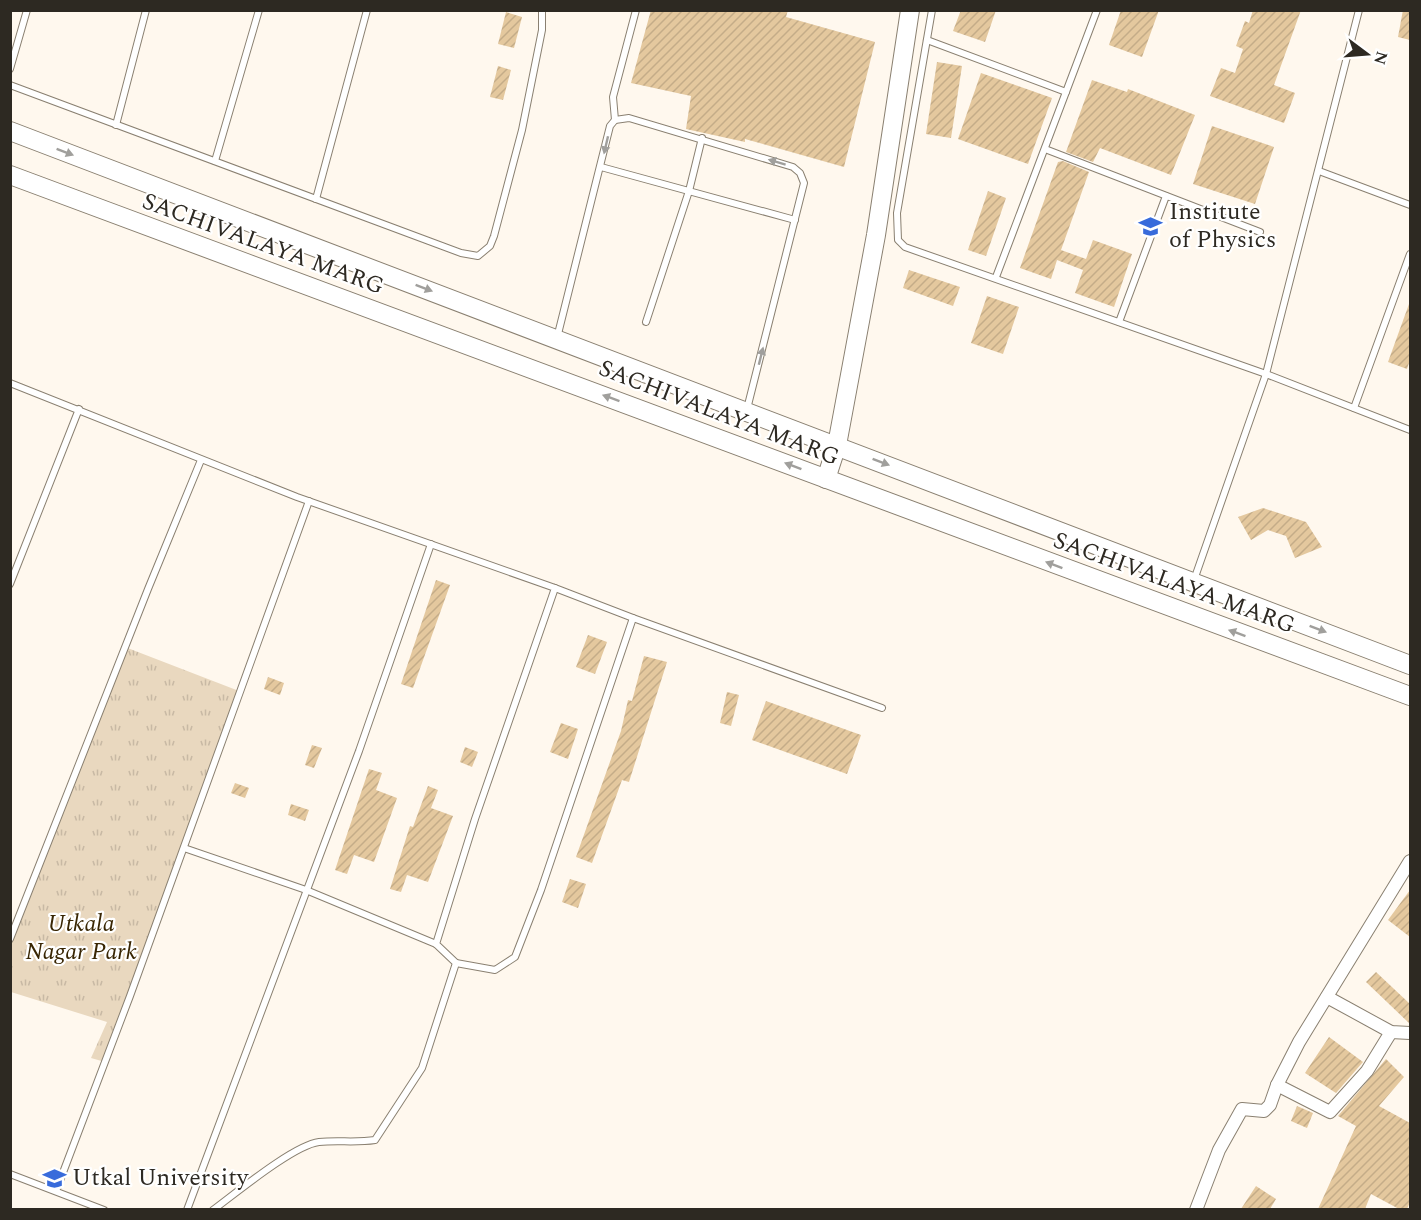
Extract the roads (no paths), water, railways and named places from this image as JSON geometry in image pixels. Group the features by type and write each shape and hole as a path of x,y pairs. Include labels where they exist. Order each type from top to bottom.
{"main road":[{"path":"826,479 837,445 876,235 910,10"},
{"path":"10,131 1410,665"},
{"name":"SACHIVALAYA MARG","path":"10,175 1410,696"}],"street":[{"path":"1196,1209 1219,1150 1242,1109 1264,1111 1270,1105 1277,1085 1327,997 1410,861"},
{"path":"1327,997 1391,1032 1410,1033"},
{"path":"1277,1085 1330,1112 1367,1071 1391,1032"}],"lane":[{"path":"10,69 27,10"},
{"path":"116,125 146,10"},
{"path":"215,161 259,10"},
{"path":"316,199 367,10"},
{"path":"10,85 461,253 478,256 484,252 494,236 522,130 542,30 542,10"},
{"path":"615,120 613,97 636,10"},
{"path":"932,10 897,213 898,240 905,247 996,277 1266,374 1410,430"},
{"path":"996,277 1097,10"},
{"path":"1193,581 1266,374 1359,10"},
{"path":"927,40 1066,92"},
{"path":"556,340 610,126 615,120 629,118 793,167 800,173 804,183 746,413"},
{"path":"645,322 689,191 702,138"},
{"path":"1045,149 1260,232"},
{"path":"601,167 795,220"},
{"path":"1318,171 1410,205"},
{"path":"1119,322 1166,196"},
{"path":"1354,408 1410,254"},
{"path":"10,383 309,501 882,708"},
{"path":"10,584 79,409"},
{"path":"10,939 201,460"},
{"path":"56,1191 184,848 309,501"},
{"path":"187,1209 359,751 431,544"},
{"path":"436,945 474,819 555,588"},
{"path":"184,848 306,890 436,945 456,963 495,969 515,957 541,890 633,618"},
{"path":"213,1209 269,1167 317,1142 356,1143 375,1140 422,1068 456,963"},
{"path":"10,1174 104,1209"}],"place":[{"name":"Institute of Physics","path":"1151,226"},
{"name":"Utkal University","path":"54,1178"}],"park label":[{"name":"Utkala Nagar Park","path":"81,938"}]}
